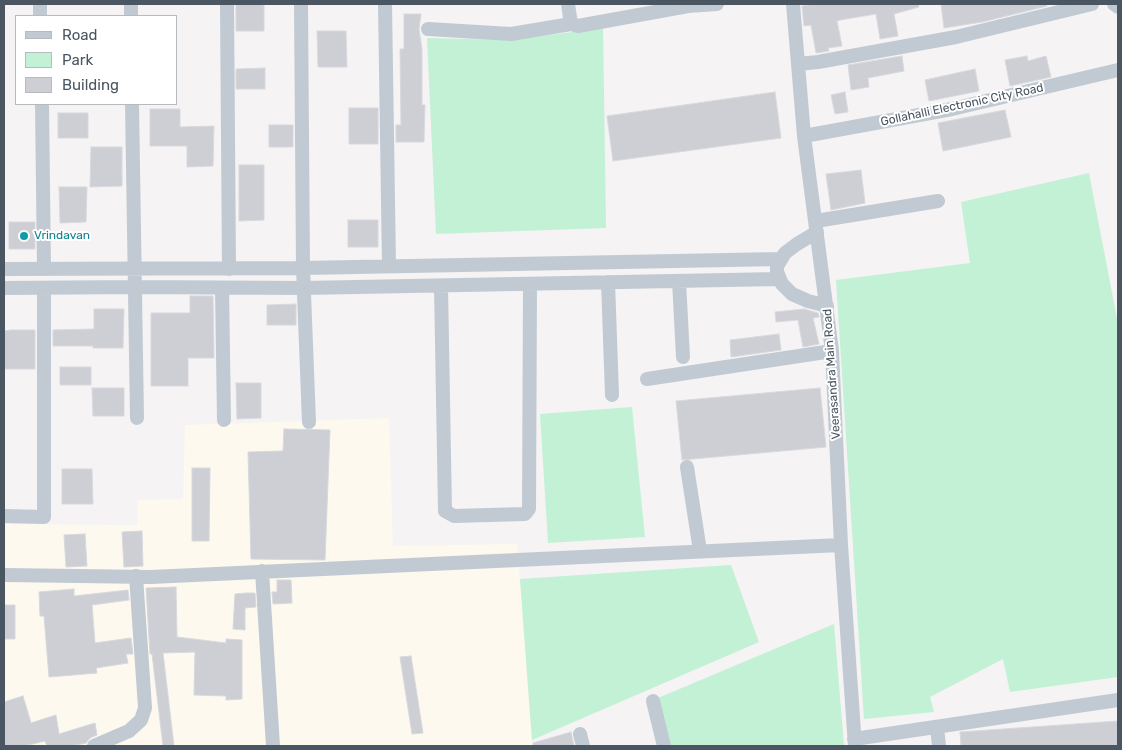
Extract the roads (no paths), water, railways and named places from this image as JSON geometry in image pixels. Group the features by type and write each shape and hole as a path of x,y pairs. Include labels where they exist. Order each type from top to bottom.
{"street":[{"path":"227,4 229,268"},
{"path":"301,4 303,268 309,422"},
{"path":"386,4 389,266"},
{"path":"568,4 571,24"},
{"path":"428,29 511,34 571,24 578,26 688,6 717,4"},
{"name":"Veerasandra Main Road","path":"793,4 804,136 832,351 841,545 855,743"},
{"path":"798,64 818,62 956,36 1092,4"},
{"path":"1114,4 1118,7"},
{"name":"Gollahalli Electronic City Road","path":"804,136 952,109 1118,70"},
{"path":"42,105 44,269"},
{"path":"132,105 137,418"},
{"path":"827,306 792,294 782,284 777,266 780,259 817,227 938,201"},
{"path":"4,269 303,268 780,259"},
{"path":"683,357 686,281 692,261"},
{"path":"4,288 304,288 780,279"},
{"path":"608,282 612,395"},
{"path":"441,286 445,511 454,516 525,514 529,509 530,284"},
{"path":"4,516 44,517 44,288"},
{"path":"222,288 224,420"},
{"path":"647,379 832,351"},
{"path":"687,467 700,551"},
{"path":"4,575 136,576 841,545"},
{"path":"262,571 273,746"},
{"path":"94,746 129,731 141,720 145,708 136,576"},
{"path":"855,743 937,727 1118,700"},
{"path":"653,701 664,746"},
{"path":"937,727 939,746"}],"place":[{"name":"Vrindavan","path":"24,236"}]}
